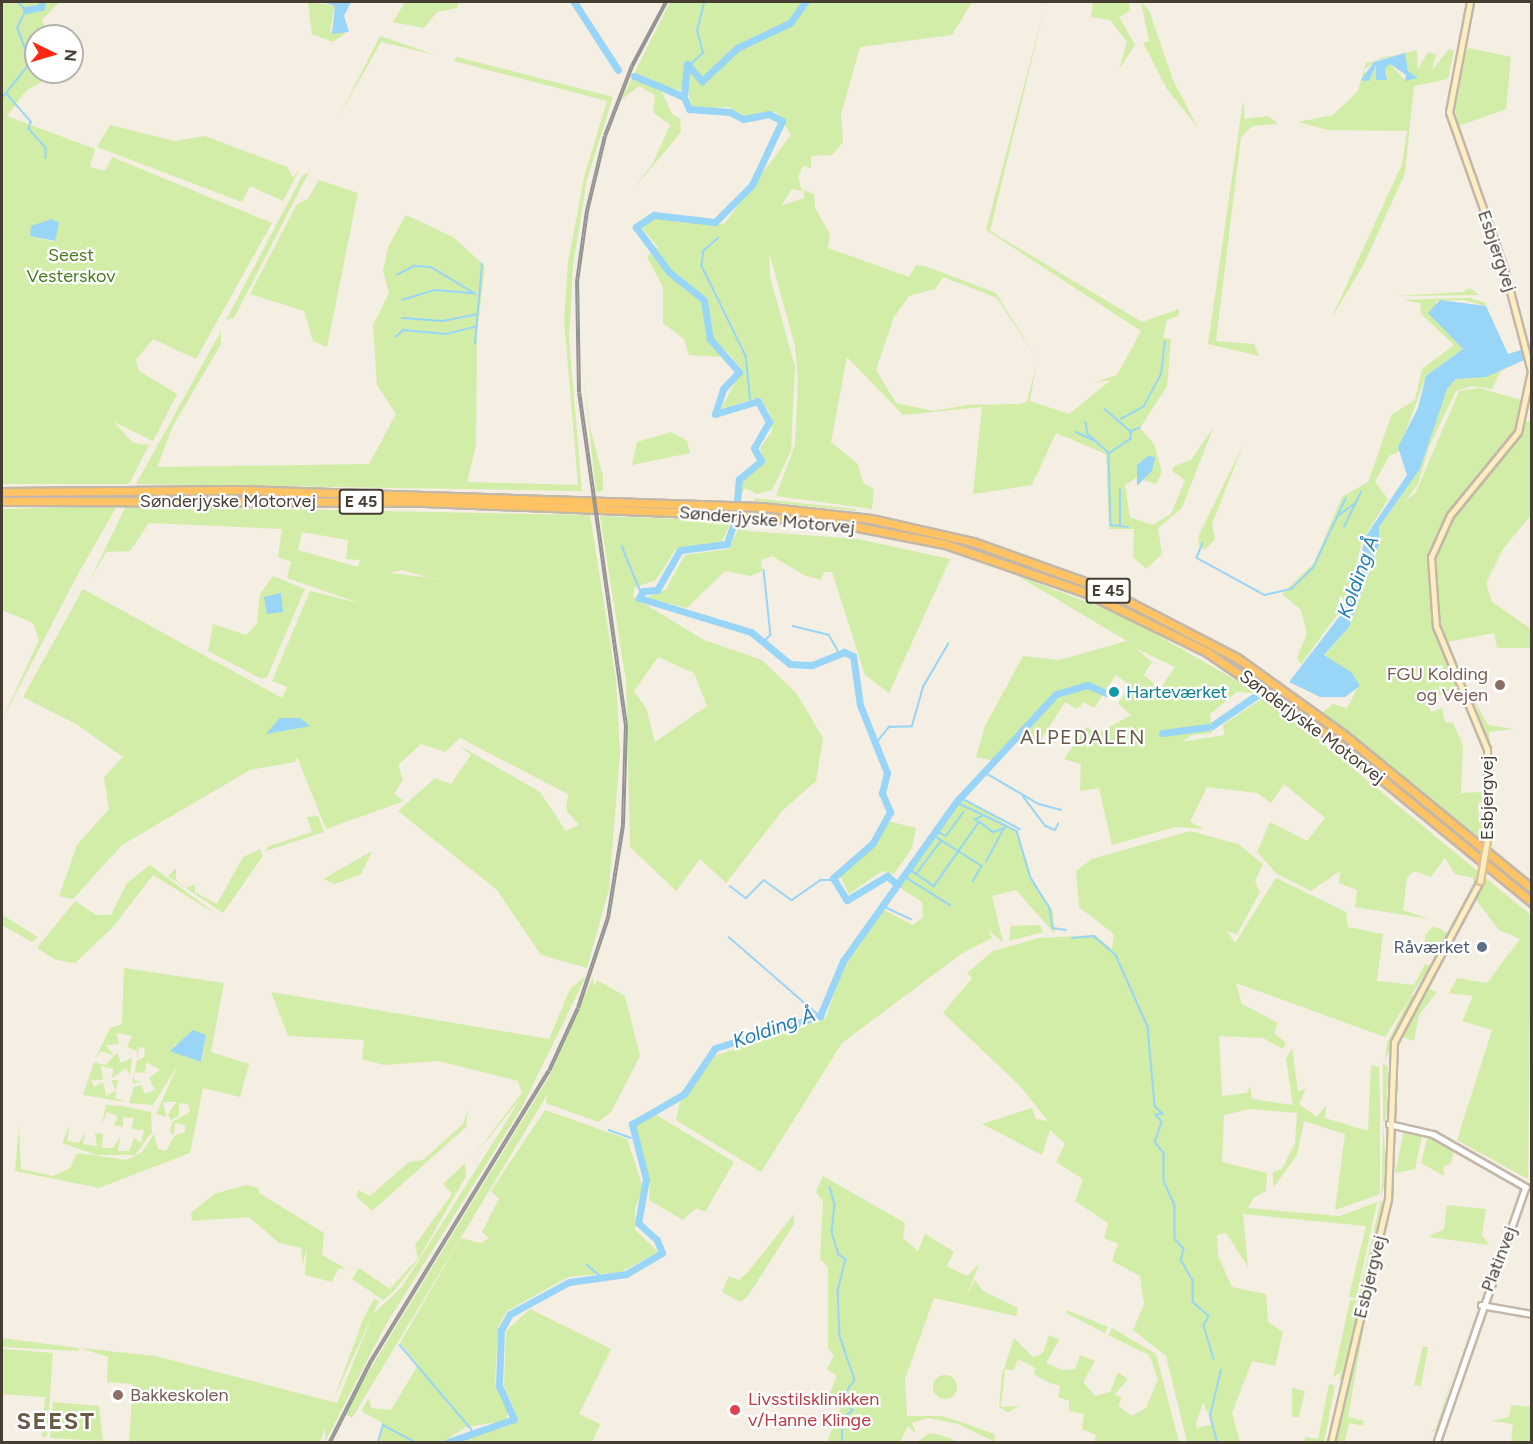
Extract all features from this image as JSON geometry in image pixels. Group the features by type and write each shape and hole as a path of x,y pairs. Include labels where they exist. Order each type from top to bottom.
{"highway":[{"name":"Sønderjyske Motorvej","path":"2,492 551,498 772,508 927,530 1059,570 1193,632 1307,706 1532,889"},
{"name":"Sønderjyske Motorvej","path":"2,501 424,502 721,514 832,522 945,544 1087,593 1207,652 1328,735 1532,903"},
{"path":"1469,837 1532,884"}],"main road":[{"name":"Esbjergvej","path":"1331,1443 1388,1199 1389,1124 1394,1042 1480,881 1488,834 1487,748 1436,626 1431,557 1450,515 1518,432 1528,400 1530,359 1449,112 1470,2"}],"street":[{"name":"Platinvej","path":"1389,1124 1426,1131 1525,1184 1481,1305 1437,1443"},
{"path":"1481,1305 1532,1314"}],"green space":[{"name":"Seest Vesterskov","path":"2,2 59,2 42,20 43,24 24,24 24,84 38,84 26,91 7,116 95,149 90,167 105,171 112,157 272,223 196,359 153,339 136,360 139,371 177,394 153,441 114,422 133,443 149,445 129,484 2,484","holes":["48,221 54,242 31,236 31,227"]},
{"path":"308,2 335,6 330,31 346,33 333,42 312,34"},
{"path":"405,2 459,2 457,8 437,12 424,28 393,22"},
{"path":"670,2 972,2 952,35 860,47 841,114 843,142 832,155 811,156 811,168 803,166 798,177 802,191 792,189 781,206 804,198 804,190 814,194 815,208 830,234 828,248 909,277 916,265 928,267 996,293 1037,359 997,298 943,277 935,289 909,296 894,317 876,370 896,403 934,411 967,405 1020,404 1027,401 1036,366 1030,401 1069,414 1111,380 1093,383 1117,375 1141,331 986,230 1046,2 990,231 1142,322 1179,309 1179,315 1167,320 1163,338 1171,339 1167,386 1140,428 1154,444 1162,472 1156,484 1136,478 1125,485 1130,517 1152,525 1171,514 1185,480 1172,471 1174,466 1191,460 1213,428 1182,508 1158,528 1162,554 1146,569 1133,557 1134,529 1109,529 1106,454 1056,433 1032,485 973,494 982,407 903,415 847,357 831,442 858,464 863,483 874,489 872,509 776,496 795,445 798,378 795,346 769,252 770,277 795,367 791,451 772,490 757,494 745,488 740,498 744,476 765,463 760,448 772,431 771,416 760,397 721,409 742,369 726,351 719,357 689,355 684,339 663,323 663,287 647,257 658,247 641,227 656,217 724,224 791,135 776,112 747,117 728,107 698,109 691,105 689,93 659,85 672,114 680,119 681,132 631,192 653,163 670,125 653,112 655,95 639,86 621,100"},
{"path":"1093,2 1129,2 1130,11 1119,17 1135,45 1119,69 1127,42 1110,20 1091,17"},
{"path":"1141,2 1149,10 1173,80 1198,128 1167,89 1143,43 1149,41"},
{"path":"380,36 436,55 381,42 339,116"},
{"path":"1469,48 1511,57 1506,109 1459,126 1453,104 1462,55"},
{"path":"1449,49 1454,51 1448,79 1414,86 1405,173 1365,262 1331,319 1402,164 1407,131 1328,130 1298,122 1333,115 1358,91 1364,71 1370,79 1376,65 1388,79 1385,68 1390,64 1405,80 1418,78 1409,74 1404,55 1394,56 1417,50 1418,69 1428,52 1436,55 1432,70"},
{"path":"457,57 613,97 587,179 573,266 569,339 582,491 136,484 221,331 221,344 173,426 157,467 369,464 396,414 377,385 373,326 389,293 383,271 388,247 406,215 453,237 485,266 477,333 476,445 467,482 578,485 564,320 568,263 584,177 607,101 454,61"},
{"path":"1378,60 1364,69 1366,63"},
{"path":"1243,101 1245,119 1268,116 1278,124 1252,126 1241,137 1216,341 1254,344 1259,356 1208,344"},
{"path":"110,125 174,141 205,136 287,167 293,178 300,168 283,201 250,186 242,202 97,147"},
{"path":"309,172 234,318 226,320 302,176"},
{"path":"319,180 358,193 327,347 313,341 304,311 250,294 297,204 308,199"},
{"path":"1470,288 1479,295 1395,296 1463,292"},
{"path":"1470,298 1486,303 1486,306 1464,300 1436,301 1438,321 1463,349 1426,376 1398,452 1389,456 1375,482 1388,499 1362,541 1348,600 1301,664 1297,658 1307,633 1301,610 1282,594 1314,563 1342,497 1368,482 1392,414 1415,400 1422,369 1454,345 1421,314 1420,303 1404,300"},
{"path":"582,361 590,428 603,476 603,491 596,492"},
{"path":"1503,367 1492,389 1471,386 1456,391 1429,447 1418,484 1404,503 1416,492 1459,391 1479,388 1525,401 1511,440 1445,520 1427,561 1432,620 1464,698 1452,689 1427,702 1431,712 1442,708 1445,722 1453,723 1463,746 1461,793 1483,792 1485,801 1478,803 1479,820 1485,822 1484,841 1323,712 1333,704 1347,708 1357,689 1351,672 1324,656 1349,627 1379,545 1379,527 1420,469 1447,389 1456,379 1486,377"},
{"path":"1526,421 1531,421 1531,515 1503,549 1486,583 1492,602 1531,629 1531,648 1497,648 1494,633 1447,642 1461,677 1439,632 1433,558 1445,526 1511,449"},
{"path":"671,432 687,441 690,453 632,465 637,442"},
{"path":"1243,445 1212,524 1215,539 1205,550 1198,544 1199,535"},
{"path":"753,498 856,509 857,511 756,501"},
{"path":"117,506 78,574 2,720 39,640 33,623 2,610 2,509"},
{"path":"126,506 590,515 616,680 620,753 609,889 587,968 541,955 497,890 398,811 435,778 451,784 471,755 460,746 540,792 566,831 579,825 566,810 568,794 460,738 445,752 421,744 398,765 403,779 394,794 404,801 326,829 297,757 295,762 250,770 122,845 73,899 59,896 77,845 109,809 104,777 123,757 76,724 23,697 83,589 282,698 287,687 272,681 310,591 362,604 287,578 291,562 278,557 282,529 149,523 130,551 106,552 88,584","holes":["302,532 348,540 346,559 360,560 358,567 298,550","402,570 427,577 464,582 390,573"]},
{"path":"600,516 731,521 721,544 675,550 656,580 634,588 633,597 704,640 762,660 797,694 823,738 816,781 782,811 726,883 700,859 676,891 630,847 626,681","holes":["658,657 694,673 707,706 655,742 646,708 634,691"]},
{"path":"740,525 748,531 858,539 950,559 889,693 865,675 832,572 824,572 821,580 804,575 772,556 761,560 762,571 751,576 725,571 687,608 646,598 666,589 685,555 729,549"},
{"path":"1016,575 1126,617 1258,693 1237,692 1210,714 1212,733 1192,735 1182,742 1224,735 1223,725 1263,698 1272,702 1531,915 1528,1179 1457,1140 1492,1030 1462,1021 1473,996 1449,993 1457,978 1487,983 1520,939 1499,930 1476,900 1473,878 1455,874 1445,858 1431,877 1414,871 1407,878 1403,910 1429,919 1355,907 1357,890 1339,883 1340,871 1311,891 1277,874 1257,852 1270,822 1307,841 1325,818 1284,784 1271,803 1257,793 1207,787 1190,822 1204,829 1175,827 1112,845 1099,788 1080,791 1081,757 1095,735 1131,715 1118,703 1131,686 1116,675 1094,708 1084,702 1077,709 1065,702 1039,743 1017,734 994,761 976,757 985,726 1023,656 1059,660 1127,641","holes":["1135,648 1175,667 1160,689 1144,675 1152,662"]},
{"path":"273,576 305,589 267,677 262,679 208,651 213,624 246,635 257,624 260,594"},
{"path":"1473,698 1488,725 1513,729 1489,732 1490,747"},
{"path":"1086,727 1094,732 1080,764 1064,759"},
{"path":"967,800 1017,831 1031,878 1053,911 1055,934 1016,890 992,896 1003,942 988,930 992,938 961,954 842,1043 761,1172 676,1120 680,1102 714,1056 826,1018 842,970 884,910 913,925 923,917 922,902 899,887 955,804"},
{"path":"318,816 324,832 266,851 267,847 312,832 307,817"},
{"path":"888,821 916,828 912,848 894,874 882,871 849,894 840,876 877,844"},
{"path":"1190,831 1238,844 1263,864 1255,881 1260,892 1237,934 1227,931 1235,943 1276,878 1346,912 1348,927 1383,934 1377,981 1414,985 1425,964 1431,966 1411,995 1415,996 1385,1060 1387,1043 1411,996 1385,1037 1236,983 1242,1004 1278,1023 1274,1033 1286,1043 1283,1049 1263,1038 1219,1036 1222,1096 1247,1093 1250,1086 1252,1099 1293,1105 1286,1059 1292,1048 1298,1091 1306,1089 1299,1104 1317,1117 1326,1105 1325,1118 1368,1131 1371,1065 1379,1067 1380,1107 1380,1194 1335,1210 1345,1134 1304,1121 1297,1155 1273,1188 1273,1172 1282,1169 1295,1143 1297,1113 1249,1109 1224,1115 1222,1162 1267,1173 1266,1191 1254,1197 1248,1208 1340,1216 1377,1202 1356,1299 1349,1296 1366,1226 1243,1214 1248,1267 1226,1233 1217,1235 1218,1256 1232,1287 1266,1294 1268,1322 1283,1332 1275,1366 1252,1361 1232,1413 1240,1442 1187,1442 1166,1356 1133,1330 1144,1304 1140,1276 1112,1261 1118,1244 1104,1238 1108,1223 1075,1201 1083,1179 1056,1162 1065,1144 1050,1130 1042,1155 982,1124 1032,1108 1036,1119 1048,1121 1019,1085 943,1013 972,978 967,973 993,951 1039,938 1095,935 1112,949 1114,934 1079,907 1076,871 1092,859","holes":["1203,1402 1213,1424 1197,1428 1196,1424"]},
{"path":"260,849 263,856 223,913 168,876 176,868 176,880 186,888 195,884 195,892 217,904 243,857"},
{"path":"372,851 361,874 335,884 323,879"},
{"path":"150,865 219,916 153,875 113,927 75,963 56,960 37,948 75,901 96,915 111,915 127,883"},
{"path":"2,915 38,937 32,942 2,925"},
{"path":"1040,925 1043,932 1009,941 1011,926"},
{"path":"1434,926 1449,934 1436,957 1425,951 1425,935"},
{"path":"124,968 224,983 211,1052 249,1064 240,1097 203,1088 190,1153 99,1188 15,1171 19,1126 21,1169 53,1176 70,1168 77,1153 127,1160 142,1152 154,1134 158,1149 166,1151 174,1136 185,1132 186,1125 175,1123 174,1135 170,1133 172,1122 190,1112 188,1104 179,1103 179,1116 171,1120 168,1115 176,1102 163,1102 166,1117 156,1114 178,1065 153,1105 129,1103 134,1087 141,1085 145,1094 155,1090 149,1078 160,1070 146,1062 145,1073 134,1072 137,1061 144,1057 145,1048 139,1047 137,1060 137,1051 127,1047 132,1036 117,1033 119,1044 106,1045 114,1056 101,1051 95,1059 110,1028 122,1024","holes":["206,1035 202,1061 173,1045"]},
{"path":"586,976 522,1107 385,1326 325,1442 325,1428 320,1442 129,1442 133,1384 107,1382 108,1357 80,1348 155,1356 337,1403 373,1314 402,1287 521,1098 469,1162 522,1093 518,1081 438,1061 384,1065 362,1059 364,1040 288,1036 271,992 549,1039 570,989"},
{"path":"593,977 594,987 597,980 625,996 640,1056 611,1112 598,1122 546,1103 547,1095 352,1418 345,1414 364,1379 550,1075"},
{"path":"1427,988 1437,992 1419,1015 1414,1041 1399,1036"},
{"path":"117,1053 121,1063 132,1058 130,1075 126,1068 111,1079 114,1069 101,1066 103,1080 91,1080 94,1087 103,1082 106,1096 116,1090 111,1080 118,1080 115,1098 126,1102 83,1095 94,1062 105,1065"},
{"path":"1383,1063 1388,1067 1386,1122 1383,1122"},
{"path":"106,1105 151,1112 152,1132 135,1155 96,1155 62,1143 70,1125 67,1141 79,1143 86,1131 83,1144 97,1146 95,1133 103,1134 102,1148 113,1148 120,1137 118,1151 129,1151 134,1138 141,1143 144,1130 131,1129 134,1118 123,1117 123,1127 114,1125 118,1116 107,1112 102,1125"},
{"path":"468,1110 466,1127 372,1211 356,1196 358,1190 370,1196 409,1162 423,1160 463,1124"},
{"path":"545,1110 627,1139 643,1188 635,1209 635,1230 658,1252 621,1272 568,1277 507,1311 498,1327 495,1381 508,1412 506,1421 466,1427 443,1442 378,1442 383,1423 361,1411 369,1398 371,1408 391,1410 418,1365 400,1343 461,1238 480,1243 489,1238 482,1232 499,1199 491,1191"},
{"path":"655,1114 734,1162 705,1212 696,1208 683,1220 649,1200 650,1178 633,1127"},
{"path":"1383,1124 1387,1176 1381,1197 1382,1177"},
{"path":"1404,1131 1422,1136 1415,1169 1395,1173"},
{"path":"1428,1135 1454,1148 1451,1163 1443,1167 1444,1176 1421,1163"},
{"path":"465,1163 466,1176 418,1260 394,1291 383,1300 352,1279 359,1268 390,1289 418,1258 415,1245 452,1194 443,1184"},
{"path":"823,1176 905,1223 903,1238 918,1251 925,1234 954,1252 947,1266 967,1276 979,1264 966,1298 975,1280 983,1291 1018,1308 1016,1316 934,1298 905,1379 907,1416 942,1416 994,1434 995,1442 958,1424 928,1418 912,1423 916,1434 908,1426 900,1442 827,1442 842,1405 828,1397 837,1376 827,1369 834,1355 828,1349 828,1267 820,1259 823,1201 816,1192"},
{"path":"246,1185 259,1188 259,1193 324,1233 322,1255 345,1268 338,1269 332,1282 305,1275 307,1247 303,1264 301,1248 279,1243 249,1217 193,1221 190,1214 214,1194"},
{"path":"1381,1200 1384,1204 1343,1380 1339,1381"},
{"path":"1447,1205 1486,1209 1482,1235 1489,1245 1428,1237 1444,1229"},
{"path":"794,1214 794,1224 748,1296 740,1302 722,1292 729,1276 739,1280 747,1273"},
{"path":"1370,1291 1348,1417 1364,1421 1363,1426 1349,1423 1345,1442 1333,1442"},
{"path":"374,1299 379,1301 334,1398 364,1317"},
{"path":"1350,1300 1356,1301 1352,1326 1341,1371 1333,1378"},
{"path":"530,1309 611,1349 579,1414 600,1424 592,1442 454,1442 519,1421 504,1386 506,1331"},
{"path":"1067,1310 1108,1327 1105,1333 1066,1313"},
{"path":"1112,1328 1156,1354 1179,1442 1094,1442 1096,1435 1082,1429 1084,1414 1069,1411 1069,1401 1058,1397 1060,1386 1034,1374 1035,1368 1018,1359 1014,1370 1005,1369 1001,1407 1019,1406 1008,1412 999,1407 1002,1375 1014,1338 1033,1357 1043,1353 1049,1335 1059,1340 1046,1363 1062,1370 1075,1369 1080,1355 1095,1361 1083,1382 1095,1396 1110,1392 1118,1372 1128,1379 1115,1394 1122,1398 1118,1406 1132,1416 1146,1408 1158,1379 1149,1355 1108,1335"},
{"path":"2,1338 78,1348 79,1351 2,1347"},
{"path":"1423,1346 1441,1352 1428,1348 1421,1386 1414,1385"},
{"path":"2,1349 53,1353 47,1436 42,1437 45,1397 2,1394"},
{"path":"1458,1358 1437,1430 1429,1433 1436,1428"},
{"path":"945,1375 953,1379 957,1387 953,1395 945,1399 937,1395 933,1387 937,1379"},
{"path":"1329,1384 1335,1386 1324,1442 1305,1442 1305,1437 1318,1439"},
{"path":"1292,1388 1305,1391 1299,1417 1292,1417"},
{"path":"53,1402 99,1406 103,1441 50,1438"},
{"path":"1511,1405 1531,1407 1531,1442 1511,1442 1513,1424 1491,1421 1509,1417"},
{"path":"930,1433 941,1435 958,1442 917,1442"}],"water":[{"path":"322,2 351,2 344,16 349,32 332,34 335,6"},
{"path":"1405,53 1408,71 1418,78 1405,81 1406,75 1390,64 1385,68 1387,80 1376,80 1376,65 1369,81 1361,80 1374,62"},
{"path":"52,219 59,223 55,241 30,236 31,226"},
{"path":"1440,300 1486,306 1508,354 1531,347 1531,357 1486,377 1456,379 1447,389 1420,469 1379,527 1379,545 1349,627 1324,655 1351,672 1360,686 1345,697 1320,697 1289,682 1346,608 1366,536 1407,475 1398,447 1418,408 1426,376 1463,349 1428,313"},
{"path":"1148,456 1155,457 1152,471 1137,486 1137,465"},
{"path":"281,593 283,612 267,614 264,597"},
{"path":"1253,694 1262,697 1212,731 1211,723"},
{"path":"280,718 300,718 310,726 266,734"},
{"path":"193,1030 206,1035 201,1062 170,1051"}],"waterway":[{"path":"2,98 30,63 17,28 26,10 17,2"},
{"path":"26,10 41,7 42,2"},
{"path":"574,2 618,70"},
{"path":"690,65 703,53 697,31 704,2"},
{"name":"Kolding Å","path":"737,501 739,479 761,461 754,448 769,422 758,401 715,414 723,389 739,372 710,339 704,300 669,272 636,227 654,215 715,222 752,185 782,121 769,114 743,119 730,112 689,109 684,97 687,64 702,81 737,48 790,23 805,2"},
{"path":"634,76 656,85"},
{"path":"659,86 684,97"},
{"path":"7,94 31,122 29,129 46,148 46,158"},
{"path":"719,238 704,251 702,266 746,356 751,402"},
{"path":"475,344 482,264"},
{"path":"397,275 414,266 431,267 476,294"},
{"path":"402,300 435,290 473,293"},
{"path":"402,318 443,321 475,315"},
{"path":"396,337 403,330 446,334 475,327"},
{"path":"1121,419 1144,406 1161,374 1165,342"},
{"path":"1105,409 1131,432 1131,439 1110,453"},
{"path":"1086,422 1088,434 1109,453 1111,525 1128,527"},
{"path":"1131,431 1139,428"},
{"path":"1076,432 1097,442"},
{"path":"1120,490 1120,525"},
{"path":"1344,527 1361,492"},
{"path":"1203,543 1197,558 1265,595 1291,589 1313,568 1346,498"},
{"path":"1339,515 1354,504"},
{"name":"Kolding Å","path":"735,519 727,544 680,550 657,590 643,591 639,598 751,632 790,664 812,665 844,652 853,656 860,705 887,773 882,793 890,812 873,843 833,878 847,900 887,876 897,884"},
{"path":"622,546 641,592"},
{"path":"764,570 771,635 766,640"},
{"path":"793,626 829,635 840,654"},
{"path":"876,743 889,727 912,726 923,687 948,644"},
{"name":"Kolding Å","path":"448,1442 514,1419 499,1386 501,1330 510,1314 569,1282 626,1274 662,1253 657,1240 638,1223 646,1179 632,1124 684,1094 715,1048 820,1016 843,961 956,802 1056,694 1088,685 1106,693"},
{"path":"1162,733 1208,727"},
{"path":"984,772 1039,804 1061,810"},
{"path":"1023,796 1046,826 1055,830 1058,824"},
{"path":"961,798 1020,829"},
{"path":"956,802 1017,831 1031,878 1050,909 1053,928 1066,930"},
{"path":"936,831 946,836 963,813"},
{"path":"974,820 982,816"},
{"path":"976,819 993,832 1005,828"},
{"path":"908,868 934,886 979,822"},
{"path":"986,862 1003,830"},
{"path":"933,835 982,866 973,882"},
{"path":"916,874 940,842"},
{"path":"902,875 950,905"},
{"path":"730,886 746,898 764,880 792,900 821,880 834,880"},
{"path":"883,906 911,919"},
{"path":"1072,938 1094,936 1116,955 1148,1027 1155,1106 1163,1114 1156,1115 1162,1122 1155,1142 1164,1153 1164,1181 1175,1206 1175,1239 1184,1249 1181,1260 1193,1281 1193,1302 1209,1316 1204,1326 1214,1359"},
{"path":"729,937 820,1016"},
{"path":"609,1130 631,1138"},
{"path":"830,1187 835,1204 832,1232 839,1255 846,1259 838,1291 840,1336 855,1380 843,1398 853,1411 842,1419 843,1442"},
{"path":"587,1265 603,1278"},
{"path":"400,1345 472,1430"},
{"path":"1217,1442 1210,1416 1221,1370"},
{"path":"378,1442 383,1425 415,1442"}],"railway":[{"path":"330,1442 371,1361 549,1071 578,1008 608,918 623,825 626,726 579,392 577,282 587,211 605,136 632,66 666,2"}],"place":[{"name":"FGU Kolding og Vejen","path":"1500,685"},
{"name":"Harteværket","path":"1114,692"},
{"name":"Råværket","path":"1482,947"},
{"name":"Bakkeskolen","path":"118,1395"},
{"name":"Livsstilsklinikken v/Hanne Klinge","path":"735,1410"}],"district":[{"name":"ALPEDALEN","path":"1083,737"},
{"name":"SEEST","path":"56,1421"}]}
